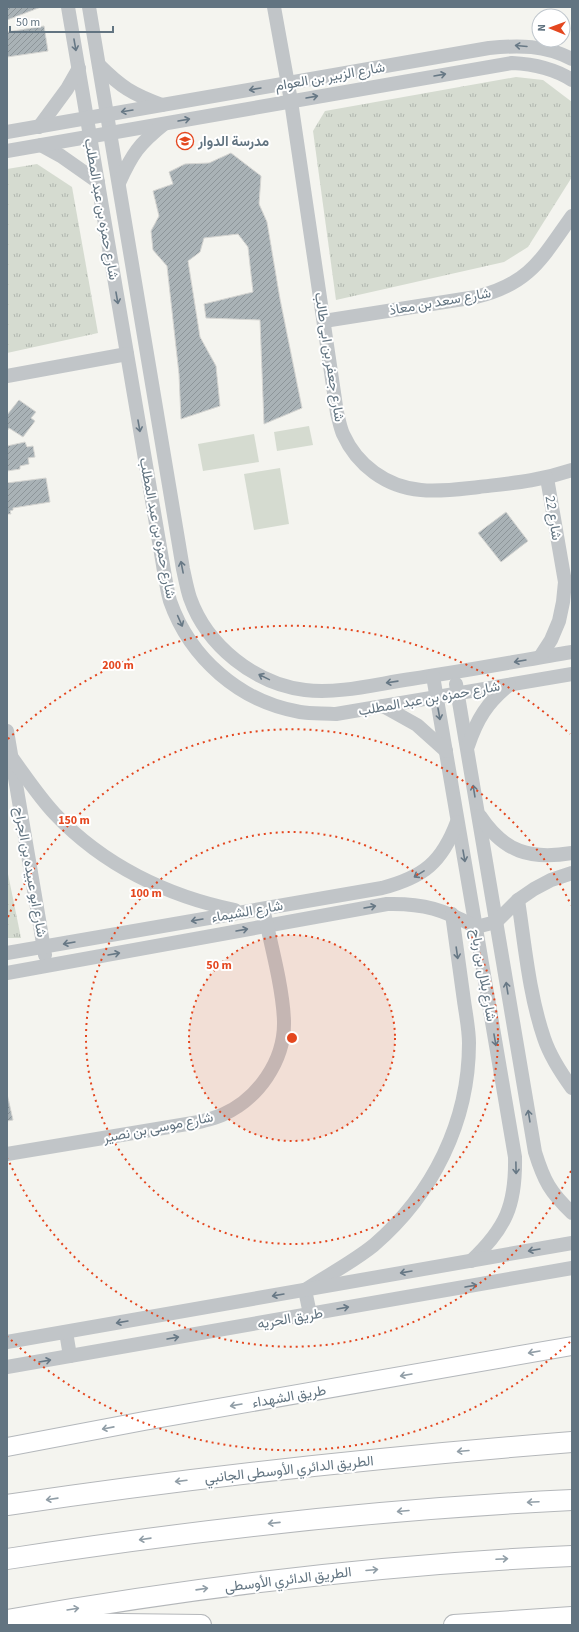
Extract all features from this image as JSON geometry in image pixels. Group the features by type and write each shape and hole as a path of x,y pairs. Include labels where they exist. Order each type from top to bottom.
{"highway":[{"name":"الطريق الدائري الأوسطى الجانبي","path":"7,1505 242,1474 572,1442"},
{"path":"489,1449 572,1455"},
{"path":"7,1559 146,1539 293,1521 433,1508 572,1500"},
{"name":"الطريق الدائري الأوسطى","path":"7,1621 124,1600 269,1581 423,1565 572,1556"},
{"path":"454,1625 572,1617"},
{"path":"7,1621 70,1624 201,1625"}],"main road":[{"name":"طريق الشهداء","path":"7,1448 159,1419 572,1346"}],"street":[{"name":"شارع حمزه بن عبد المطلب","path":"68,7 170,600 185,633 206,662 234,686 266,702 300,712 336,714 572,674"},
{"name":"شارع حمزه بن عبد المطلب","path":"90,7 182,569 190,598 204,626 223,650 247,669 275,683 305,690 336,690 433,676 572,652"},
{"name":"شارع جعفر بن ابى طالب","path":"274,7 291,101 337,413 343,433 352,451 366,466 382,478 401,486 421,490 446,490 529,482 548,478 572,470"},
{"name":"شارع الزبير بن العوام","path":"87,118 489,48 514,45 539,48 562,54 572,59"},
{"name":"شارع الزبير بن العوام","path":"90,136 512,63 532,64 552,69 572,80"},
{"path":"99,65 117,83 134,94 164,105"},
{"path":"39,127 67,89 79,68"},
{"path":"7,132 87,118"},
{"path":"119,183 129,159 146,139 166,123"},
{"path":"7,151 90,136"},
{"path":"41,145 67,160 98,182"},
{"name":"شارع سعد بن معاذ","path":"324,321 495,293 528,273 541,259 572,216"},
{"path":"7,376 127,354"},
{"name":"شارع 22","path":"548,478 565,582 572,599"},
{"name":"شارع 22","path":"540,657 551,640 559,622 565,582"},
{"name":"شارع بلال بن رباح","path":"454,672 535,1152 543,1177 557,1198 572,1213"},
{"name":"شارع بلال بن رباح","path":"433,676 515,1157 516,1180 511,1204 502,1225 488,1244 471,1261"},
{"path":"467,748 473,729 483,712 495,697 510,684"},
{"path":"383,706 416,725 446,751"},
{"name":"شارع ابو عبيده بن الجراح","path":"7,731 9,758 47,966"},
{"path":"9,758 55,814 81,839 110,860 141,879 174,894 208,905 243,912"},
{"path":"478,812 489,830 505,844 524,853 544,856 572,852"},
{"name":"شارع الشيماء","path":"7,953 382,888 403,883 422,873 438,859 450,841 458,821"},
{"path":"476,927 496,922 518,900 551,880 572,873"},
{"path":"518,900 534,1001 544,1039 562,1073 572,1088"},
{"name":"شارع الشيماء","path":"7,973 387,904 420,905 452,914 476,927"},
{"name":"شارع موسى بن نصير","path":"7,1154 199,1122 221,1115 242,1103 259,1087 272,1068 281,1046 284,1022 282,998 263,909"},
{"path":"310,1314 305,1290 372,1246 401,1219 425,1189 445,1155 459,1119 467,1081 470,1042 452,914"},
{"name":"طريق الحريه","path":"7,1342 572,1243"},
{"name":"طريق الحريه","path":"7,1367 572,1268"},
{"path":"66,1332 70,1356"}],"green space":[{"path":"516,77 543,80 572,102 572,177 528,247 504,262 336,300 313,131 325,111"},
{"path":"37,164 72,187 98,333 7,353 7,169"},
{"path":"309,426 313,445 277,451 274,432"},
{"path":"254,434 259,462 203,471 198,444"},
{"path":"280,468 289,524 254,530 244,474"},
{"path":"7,869 21,938 7,938"}],"building":[{"path":"7,7 41,7 7,20"},
{"path":"44,26 48,51 7,57 7,32"},
{"path":"231,153 261,176 259,204 267,222 280,299 302,408 264,424 260,320 206,318 204,304 253,292 248,247 238,234 204,238 200,252 188,261 200,337 216,366 220,406 181,419 179,374 167,266 153,250 151,231 159,216 153,191 173,184 169,172 185,164 209,163"},
{"path":"19,400 36,412 31,418 35,421 23,437 9,428 7,431 7,415"},
{"path":"25,442 27,447 33,446 35,457 28,458 29,464 20,466 20,469 7,471 7,446"},
{"path":"46,478 50,502 13,508 13,510 10,511 11,514 7,514 7,483"},
{"path":"506,512 528,541 501,562 478,533"},
{"path":"7,1094 13,1120 7,1121"}],"place":[{"name":"مدرسة الدوار","path":"185,141"}]}
